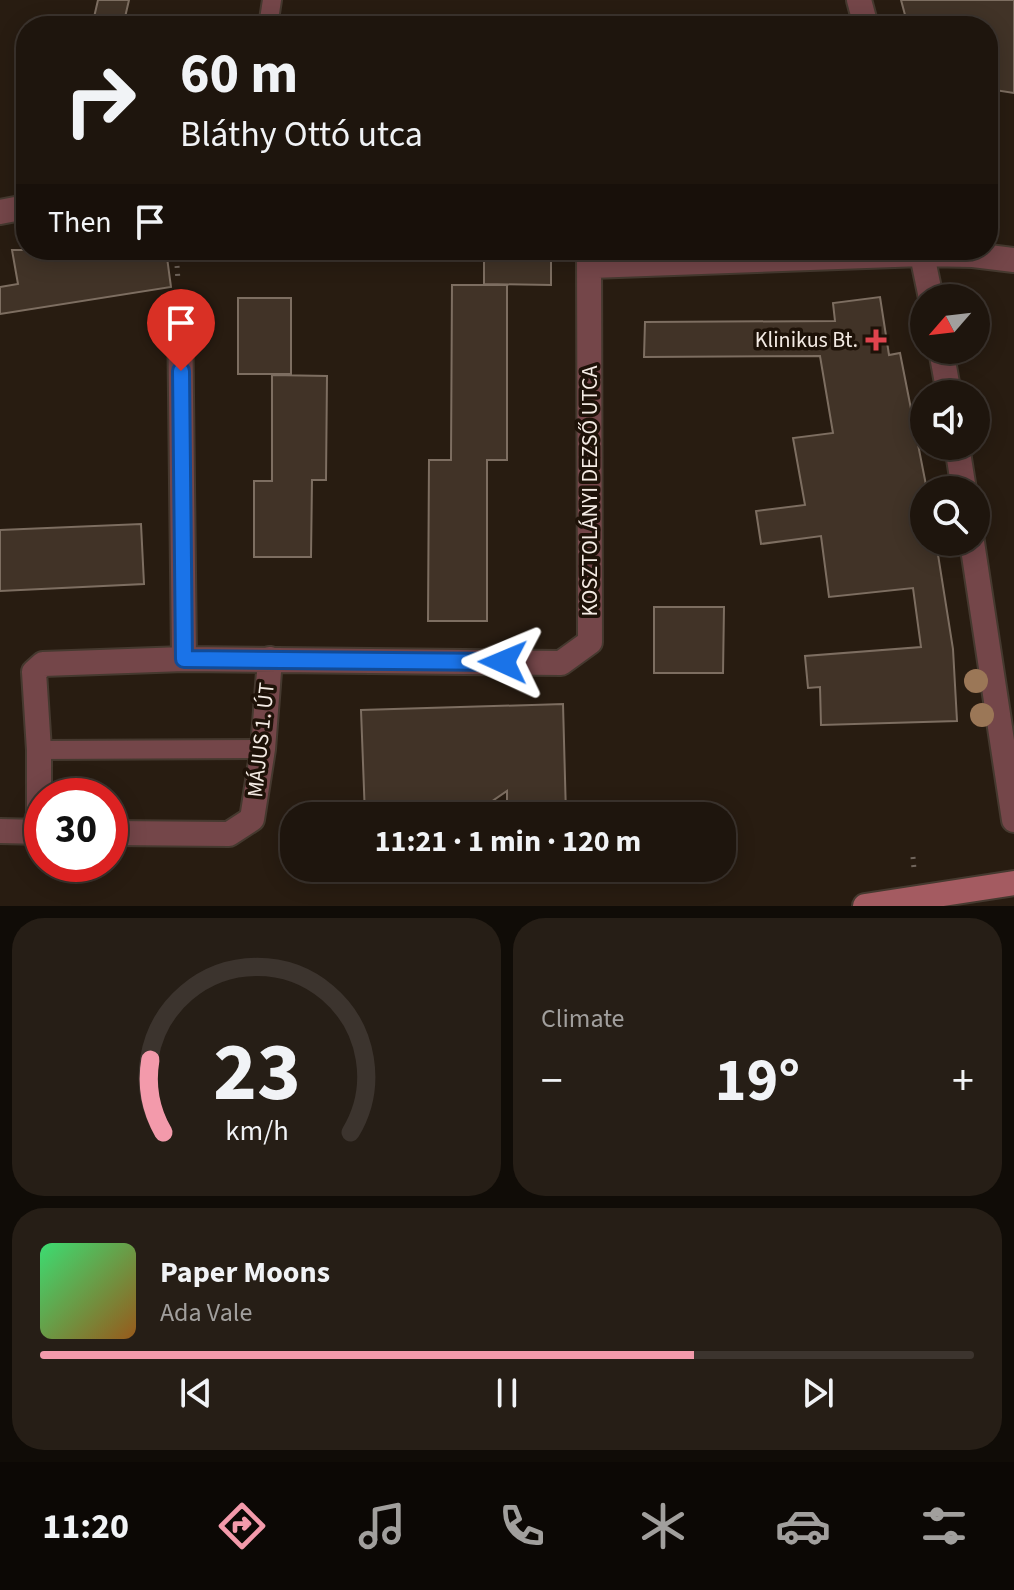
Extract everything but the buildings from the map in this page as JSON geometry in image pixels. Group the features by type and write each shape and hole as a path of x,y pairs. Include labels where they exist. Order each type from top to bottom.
{"main road":[{"path":"865,906 1014,883"}],"street":[{"name":"KOSZTOLÁNYI DEZSŐ UTCA","path":"39,750 34,672 43,664 184,659 561,663 590,642 590,260"},
{"path":"924,260 928,284"},
{"path":"180,307 184,659"},
{"path":"974,556 1014,820"},
{"name":"MÁJUS 1. ÚT","path":"128,833 229,834 252,819 263,749 270,659"},
{"path":"39,750 39,778"},
{"path":"0,831 24,832"}],"lane":[{"path":"39,750 263,749"}],"place":[{"name":"Klinikus Bt.","path":"876,340"}],"route":[{"path":"181,371 184,659 503,662"}]}
